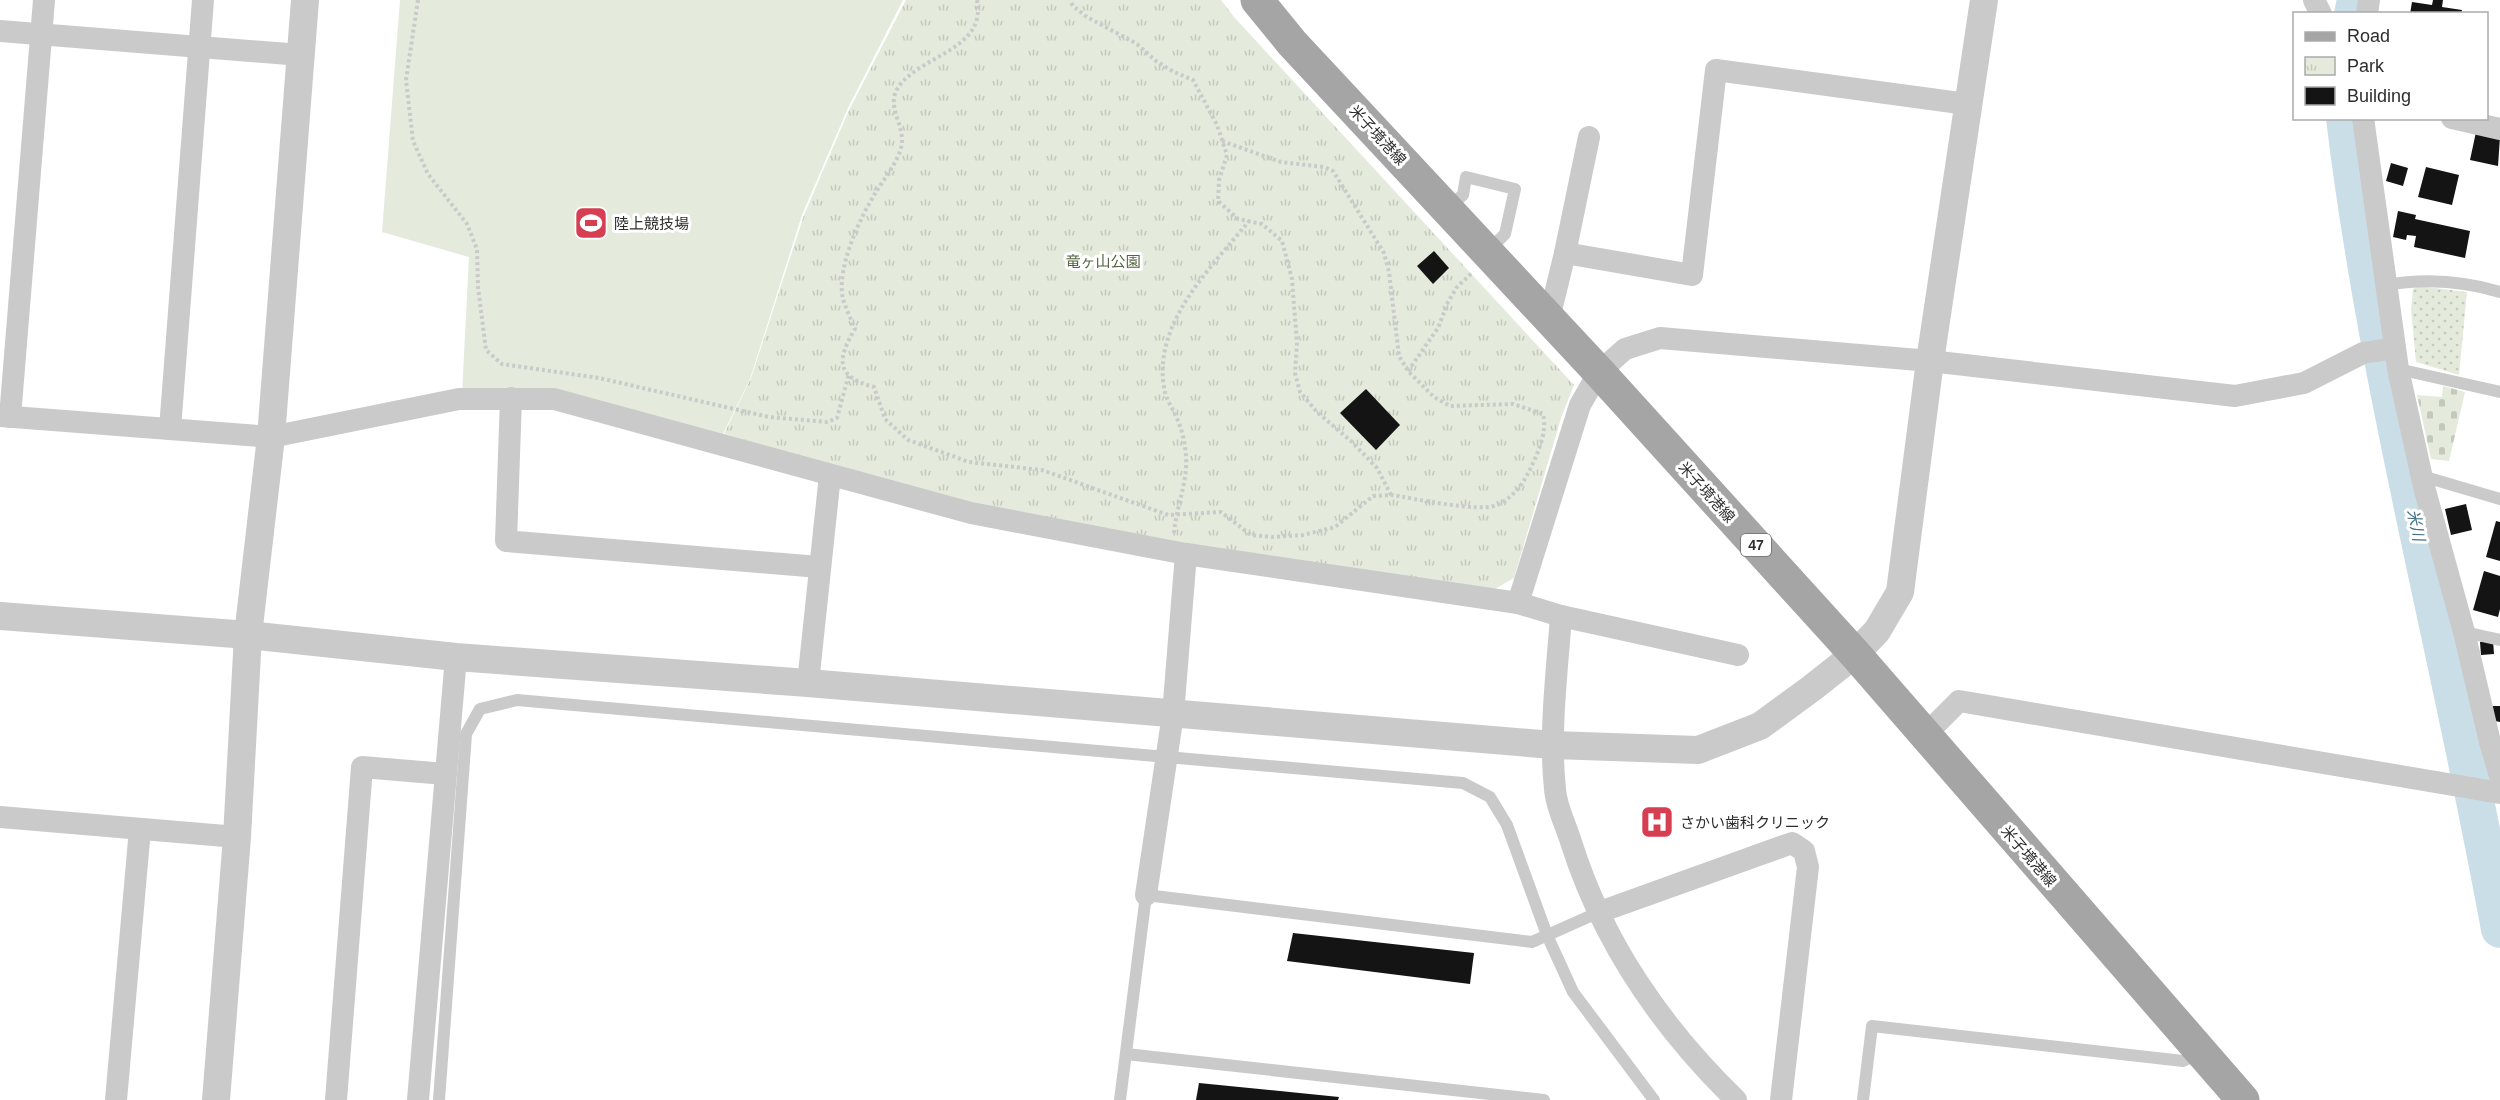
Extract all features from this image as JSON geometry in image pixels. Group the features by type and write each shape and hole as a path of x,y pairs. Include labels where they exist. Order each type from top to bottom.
{"main road":[{"name":"米子境港線","path":"1257,0 1292,43 1447,209 1481,261 1550,319 1855,654 2243,1100"}],"street":[{"path":"44,0 5,416 271,437 459,399 554,399 971,513 1178,552 1518,603 1561,616 1738,655"},
{"path":"170,429 203,0"},
{"path":"216,1100 237,837 248,635 271,437 305,0"},
{"path":"0,616 248,635 456,657 808,683 1553,745 1698,750 1760,726 1855,654 1877,631 1900,592 1930,361 1984,0"},
{"path":"0,31 301,55"},
{"path":"1565,253 1692,274 1716,70 1967,104"},
{"path":"2363,120 2396,358 2422,476 2500,776"},
{"path":"2461,120 2500,129"},
{"path":"1550,319 1589,137"},
{"path":"1518,603 1580,405 1599,372 1625,349 1660,338 1930,361 2235,396 2304,383 2363,353 2396,358"},
{"path":"511,398 506,541 819,567"},
{"path":"808,683 830,475"},
{"path":"1146,895 1173,714 1178,552"},
{"path":"1561,616 1553,745 1555,792 1583,879 1597,913 1650,1003 1702,1067 1736,1100"},
{"path":"418,1100 456,657"},
{"path":"1925,735 1959,701 2500,794"},
{"path":"336,1100 362,766 445,774"},
{"path":"0,817 237,837"},
{"path":"116,1100 140,829"},
{"path":"1597,913 1792,843 1804,851 1808,867 1782,1100"}],"lane":[{"path":"1447,209 1463,195 1466,177 1515,189 1505,234 1481,261"},
{"path":"2385,285 2410,280 2440,280 2467,283 2500,292"},
{"path":"2396,358 2500,393"},
{"path":"2422,476 2500,499"},
{"path":"2464,632 2500,640"},
{"path":"439,1100 466,734 480,709 517,700 1463,783 1490,797 1507,825 1547,935 1573,992 1654,1100"},
{"path":"1120,1100 1146,895 1532,942 1597,913"},
{"path":"1863,1100 1872,1026 2183,1061 2201,1052"},
{"path":"1126,1054 1544,1100"}],"path":[{"path":"418,0 406,80 413,141 428,174 467,224 477,249 478,286 486,350 502,364 599,378 769,417 827,422 837,418 849,374"},
{"path":"977,0 977,21 966,38 957,47 913,73 898,87 893,105 902,134 901,148 861,216 842,281 843,299 855,329 846,344 841,362 857,382 874,387 885,419 908,440 969,462 1042,470 1168,515 1221,512 1251,535 1272,537 1303,535 1335,527 1373,496 1391,495 1476,508 1496,506 1523,484 1536,457 1545,423 1543,414 1513,404 1450,406 1434,397 1408,371 1399,356 1389,272 1384,253 1333,171 1324,167 1281,162 1222,141"},
{"path":"1070,0 1073,6 1087,17 1137,44 1156,61 1174,72 1193,80 1217,125 1227,155 1219,180 1218,201 1238,219 1262,224 1282,241 1292,279 1297,344 1295,373 1300,392 1317,412 1352,442 1377,468 1391,495"},
{"path":"1178,552 1175,515 1186,477 1186,458 1181,430 1167,400 1164,387 1166,349 1181,307 1249,221"},
{"path":"1408,371 1438,328 1448,302 1457,287 1481,261"}],"green space":[{"name":"陸上競技場","path":"400,0 903,0 848,108 802,215 750,379 721,438 462,394 469,257 382,232"},
{"name":"竜ヶ山公園","path":"906,0 1221,0 1234,17 1574,385 1561,418 1514,578 1495,589 1191,544 954,500 724,434 751,378 804,215 849,110"},
{"path":"2418,286 2467,292 2459,375 2416,362 2411,309 2413,289"},
{"path":"2443,386 2465,392 2449,461 2431,459 2417,395 2442,397"}],"building":[{"path":"2433,0 2443,0 2442,7 2462,10 2462,12 2410,12 2412,2 2432,5"},
{"path":"2476,132 2500,137 2498,166 2470,160"},
{"path":"2391,163 2408,168 2403,186 2386,181"},
{"path":"2426,167 2459,175 2452,205 2418,197"},
{"path":"2398,211 2416,215 2415,219 2470,231 2465,258 2414,247 2416,236 2407,235 2406,240 2393,237"},
{"path":"1434,251 1449,268 1433,284 1417,266"},
{"path":"1366,389 1400,425 1376,450 1340,413"},
{"path":"2466,504 2472,530 2451,535 2445,509"},
{"path":"2496,521 2500,522 2500,561 2486,557"},
{"path":"2484,571 2500,576 2498,617 2473,610"},
{"path":"2493,640 2494,654 2481,655 2480,642"},
{"path":"2492,706 2500,706 2500,722 2495,721"},
{"path":"1293,933 1474,953 1470,984 1287,961"},
{"path":"1199,1083 1339,1097 1338,1100 1196,1100"}],"waterway":[{"name":"米川","path":"2353,12 2356,0"},
{"name":"米川","path":"2345,120 2376,322 2500,929"},
{"path":"2443,646 2463,643"}],"place":[{"name":"陸上競技場","path":"591,223"},
{"name":"さかい歯科クリニック","path":"1657,822"}]}
